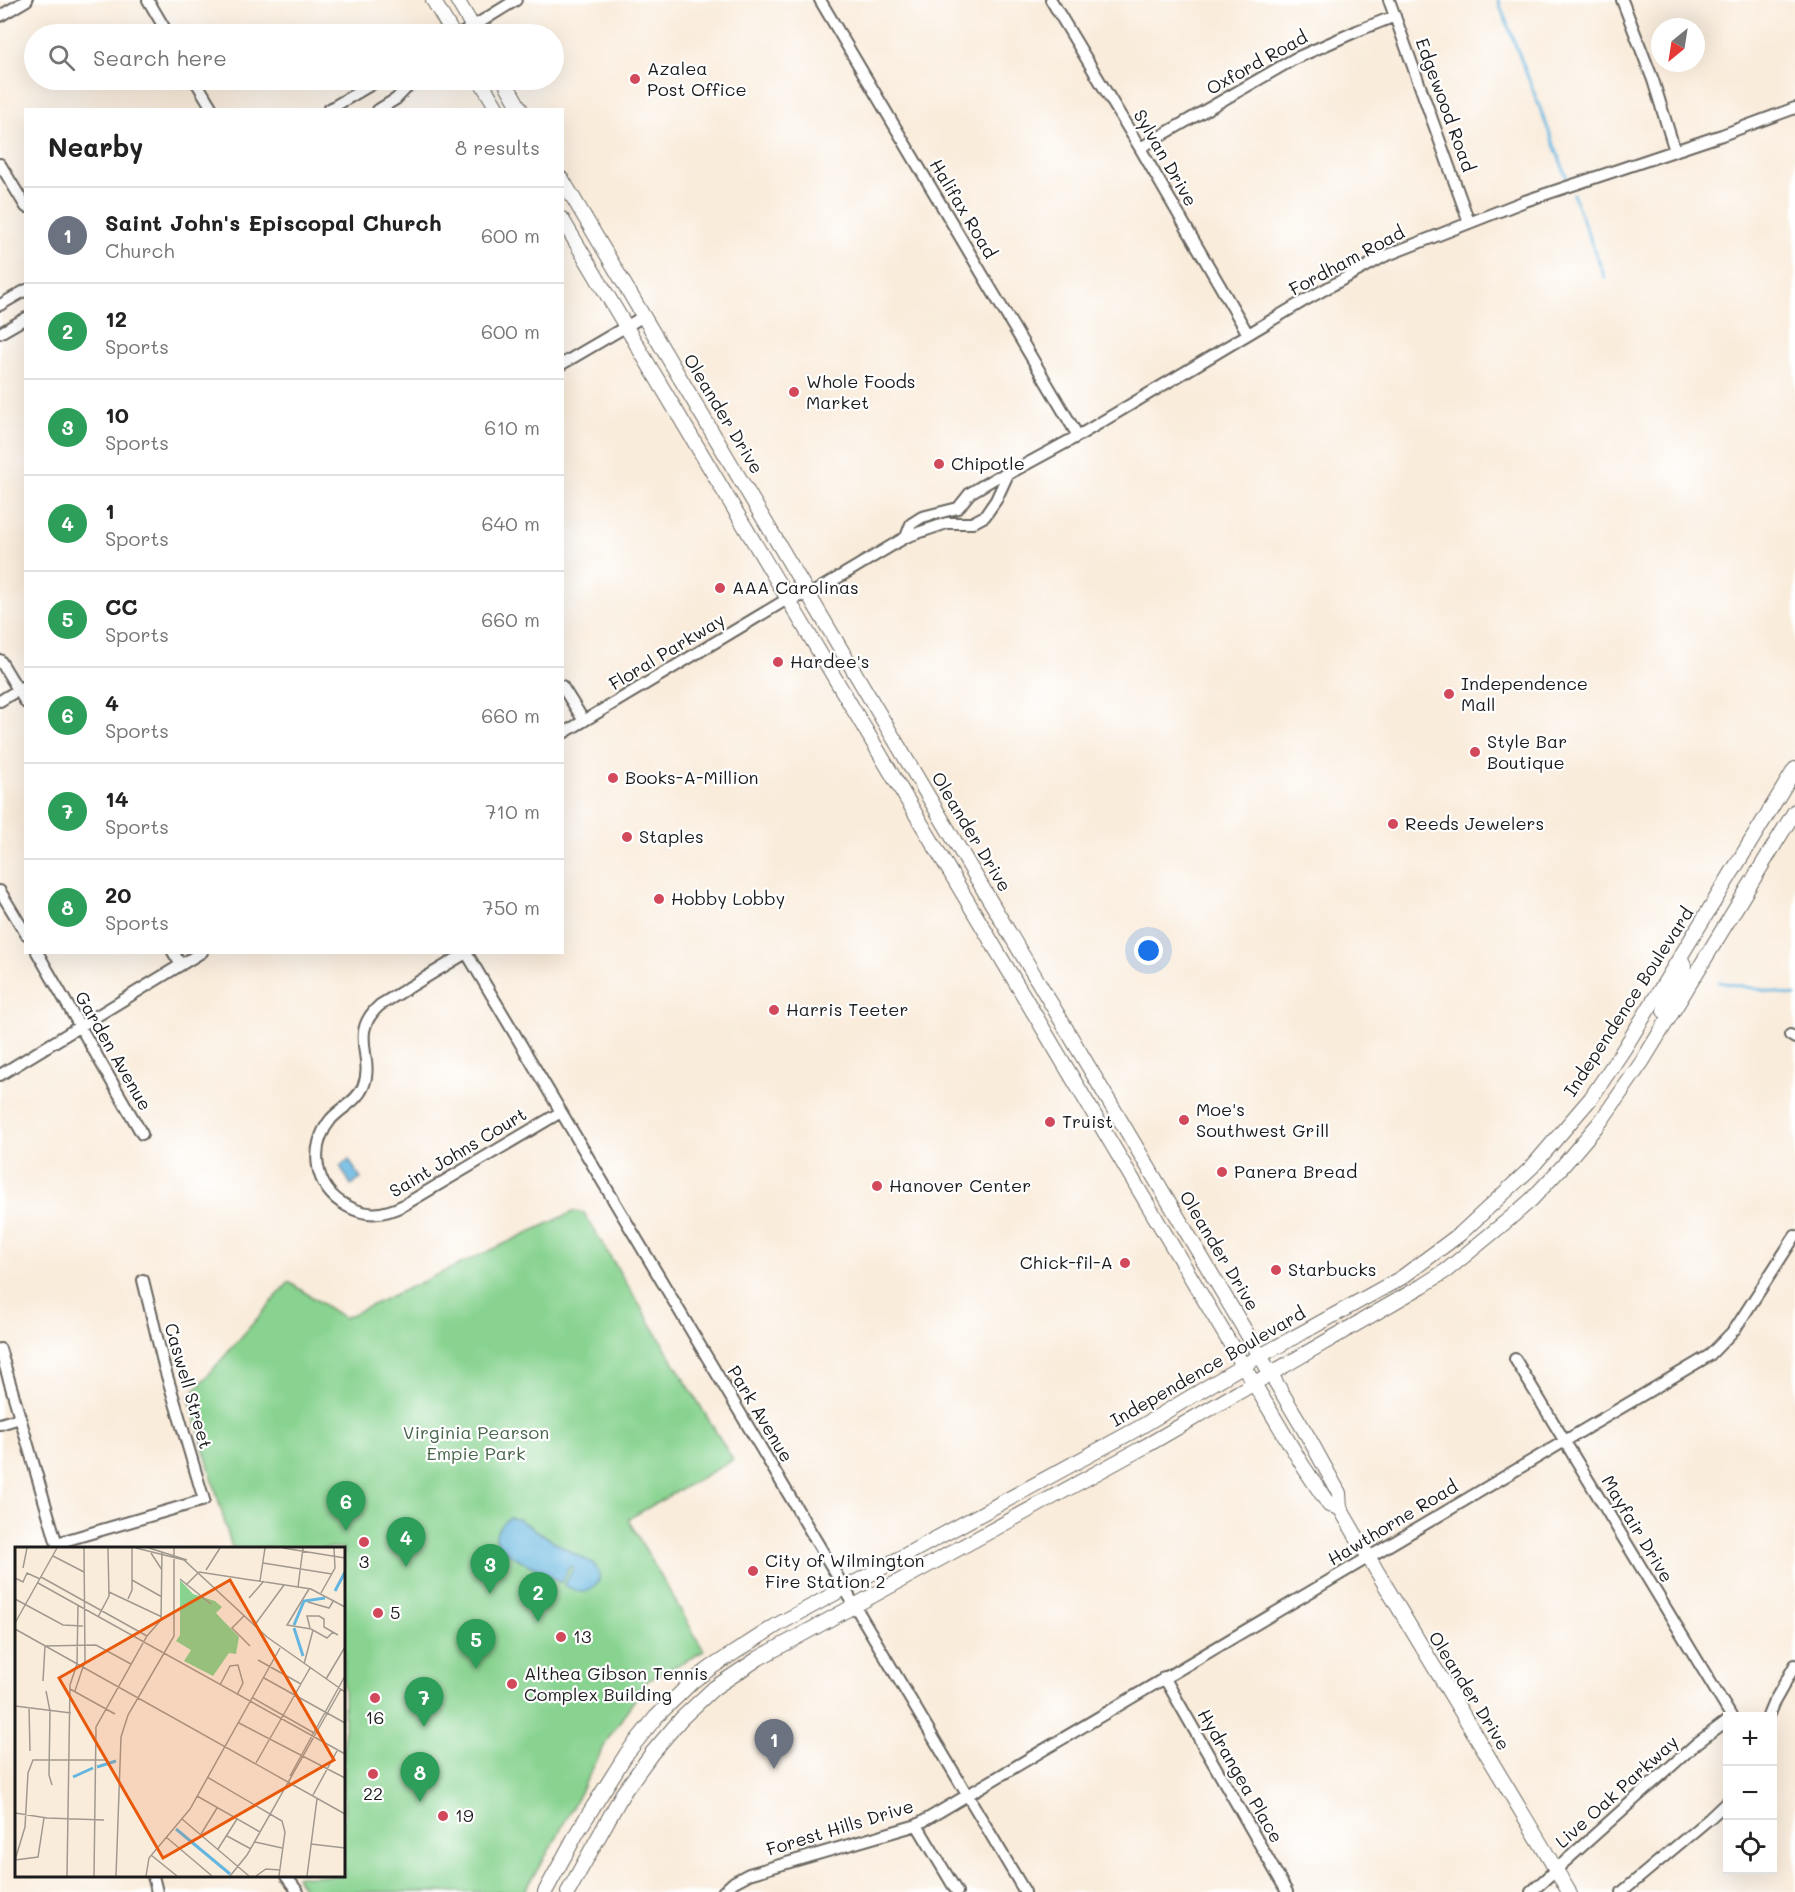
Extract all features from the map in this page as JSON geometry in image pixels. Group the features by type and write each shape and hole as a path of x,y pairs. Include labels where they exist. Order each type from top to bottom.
{"main road":[{"path":"433,0 447,24"},
{"path":"457,0 467,24"},
{"path":"486,90 497,108"},
{"path":"510,90 520,108"},
{"name":"Oleander Drive","path":"564,182 1261,1357 1339,1492 1340,1508 1368,1557 1569,1892"},
{"name":"Oleander Drive","path":"564,222 1302,1466 1329,1505 1340,1508"},
{"name":"Independence Boulevard","path":"545,1892 578,1830 612,1774 656,1717 693,1681 777,1625 1137,1429 1413,1269 1460,1234 1514,1186 1549,1149 1591,1098 1624,1049 1795,769"},
{"name":"Independence Boulevard","path":"568,1892 624,1792 652,1753 689,1710 714,1688 734,1674 855,1606 1144,1447 1422,1286 1475,1248 1531,1200 1601,1121 1641,1062 1795,811"},
{"path":"1641,1062 1683,974 1684,965 1680,957"}],"street":[{"path":"0,16 27,0"},
{"path":"148,0 162,24"},
{"path":"482,24 516,0"},
{"name":"Halifax Road","path":"820,0 1078,436"},
{"name":"Sylvan Drive","path":"1051,0 1248,334"},
{"name":"Edgewood Road","path":"1389,0 1469,222"},
{"path":"1622,0 1653,80 1675,151"},
{"name":"Oxford Road","path":"1140,148 1294,59 1395,16"},
{"path":"201,90 212,108"},
{"path":"331,108 362,90"},
{"path":"381,108 396,99 405,90"},
{"name":"Fordham Road","path":"906,537 911,524 922,517 958,508 970,493 1078,436 1361,267 1406,246 1525,201 1795,108"},
{"path":"0,164 24,204"},
{"path":"0,305 24,291"},
{"path":"564,363 644,316"},
{"path":"0,333 24,319"},
{"name":"Fordham Road","path":"789,598 809,595 906,537 947,523 972,523 985,516 996,500 1008,474"},
{"name":"Floral Parkway","path":"564,733 789,598"},
{"path":"0,660 22,688 0,700"},
{"path":"564,689 584,721"},
{"path":"0,891 24,931"},
{"name":"Garden Avenue","path":"38,954 142,1134"},
{"path":"174,954 181,965"},
{"path":"0,1075 199,954"},
{"name":"Saint Johns Court","path":"464,954 380,1005 370,1017 363,1036 366,1068 363,1088 330,1121 318,1143 317,1164 324,1185 338,1200 350,1208 368,1213 388,1213 561,1112"},
{"name":"Park Avenue","path":"467,954 1025,1892"},
{"name":"Hawthorne Road","path":"968,1796 1164,1677 1710,1355 1735,1329 1795,1236"},
{"name":"Caswell Street","path":"58,1546 204,1500 164,1366 143,1280"},
{"path":"0,1349 58,1546"},
{"name":"Mayfair Drive","path":"1515,1359 1729,1712"},
{"path":"0,1424 20,1418"},
{"path":"1770,1712 1795,1665"},
{"name":"Hydrangea Place","path":"1164,1677 1287,1892"},
{"name":"Live Oak Parkway","path":"1531,1892 1697,1743 1723,1724"},
{"name":"Forest Hills Drive","path":"723,1892 734,1882 749,1874 917,1825 968,1796"},
{"path":"1622,1892 1723,1806"},
{"path":"917,1825 957,1892"},
{"path":"153,1877 157,1892"},
{"path":"287,1877 298,1892"}],"green space":[{"name":"Virginia Pearson Empie Park","path":"575,1211 584,1213 733,1460 628,1519 704,1651 647,1681 608,1739 554,1842 524,1892 308,1892 296,1877 345,1877 345,1547 232,1547 189,1397 289,1282 344,1318"}],"water":[{"path":"349,1160 361,1179 351,1185 340,1166"},
{"path":"509,1518 518,1519 593,1563 599,1572 599,1581 587,1592 579,1592 564,1585 572,1567 569,1567 561,1583 501,1549 496,1540 497,1532 501,1524"}],"waterway":[{"path":"1498,0 1567,178"},
{"path":"1573,194 1605,278"},
{"path":"1719,982 1795,996"}],"place":[{"name":"Azalea Post Office","path":"635,79"},
{"name":"Whole Foods Market","path":"794,392"},
{"name":"Chipotle","path":"939,464"},
{"name":"AAA Carolinas","path":"720,588"},
{"name":"Hardee's","path":"778,662"},
{"name":"Independence Mall","path":"1449,694"},
{"name":"Style Bar Boutique","path":"1475,752"},
{"name":"Books-A-Million","path":"613,778"},
{"name":"Reeds Jewelers","path":"1393,824"},
{"name":"Staples","path":"627,837"},
{"name":"Hobby Lobby","path":"659,899"},
{"name":"Harris Teeter","path":"774,1010"},
{"name":"Moe's Southwest Grill","path":"1184,1120"},
{"name":"Truist","path":"1050,1122"},
{"name":"Panera Bread","path":"1222,1172"},
{"name":"Hanover Center","path":"877,1186"},
{"name":"Chick-fil-A","path":"1125,1263"},
{"name":"Starbucks","path":"1276,1270"},
{"name":"4","path":"346,1531"},
{"name":"3","path":"364,1542"},
{"name":"1","path":"406,1567"},
{"name":"City of Wilmington Fire Station 2","path":"753,1571"},
{"name":"10","path":"490,1594"},
{"name":"5","path":"378,1613"},
{"name":"12","path":"538,1622"},
{"name":"13","path":"561,1637"},
{"name":"CC","path":"476,1669"},
{"name":"Althea Gibson Tennis Complex Building","path":"512,1684"},
{"name":"16","path":"375,1698"},
{"name":"14","path":"424,1727"},
{"name":"Saint John's Episcopal Church","path":"774,1769"},
{"name":"22","path":"373,1774"},
{"name":"20","path":"420,1802"},
{"name":"19","path":"443,1816"}]}
